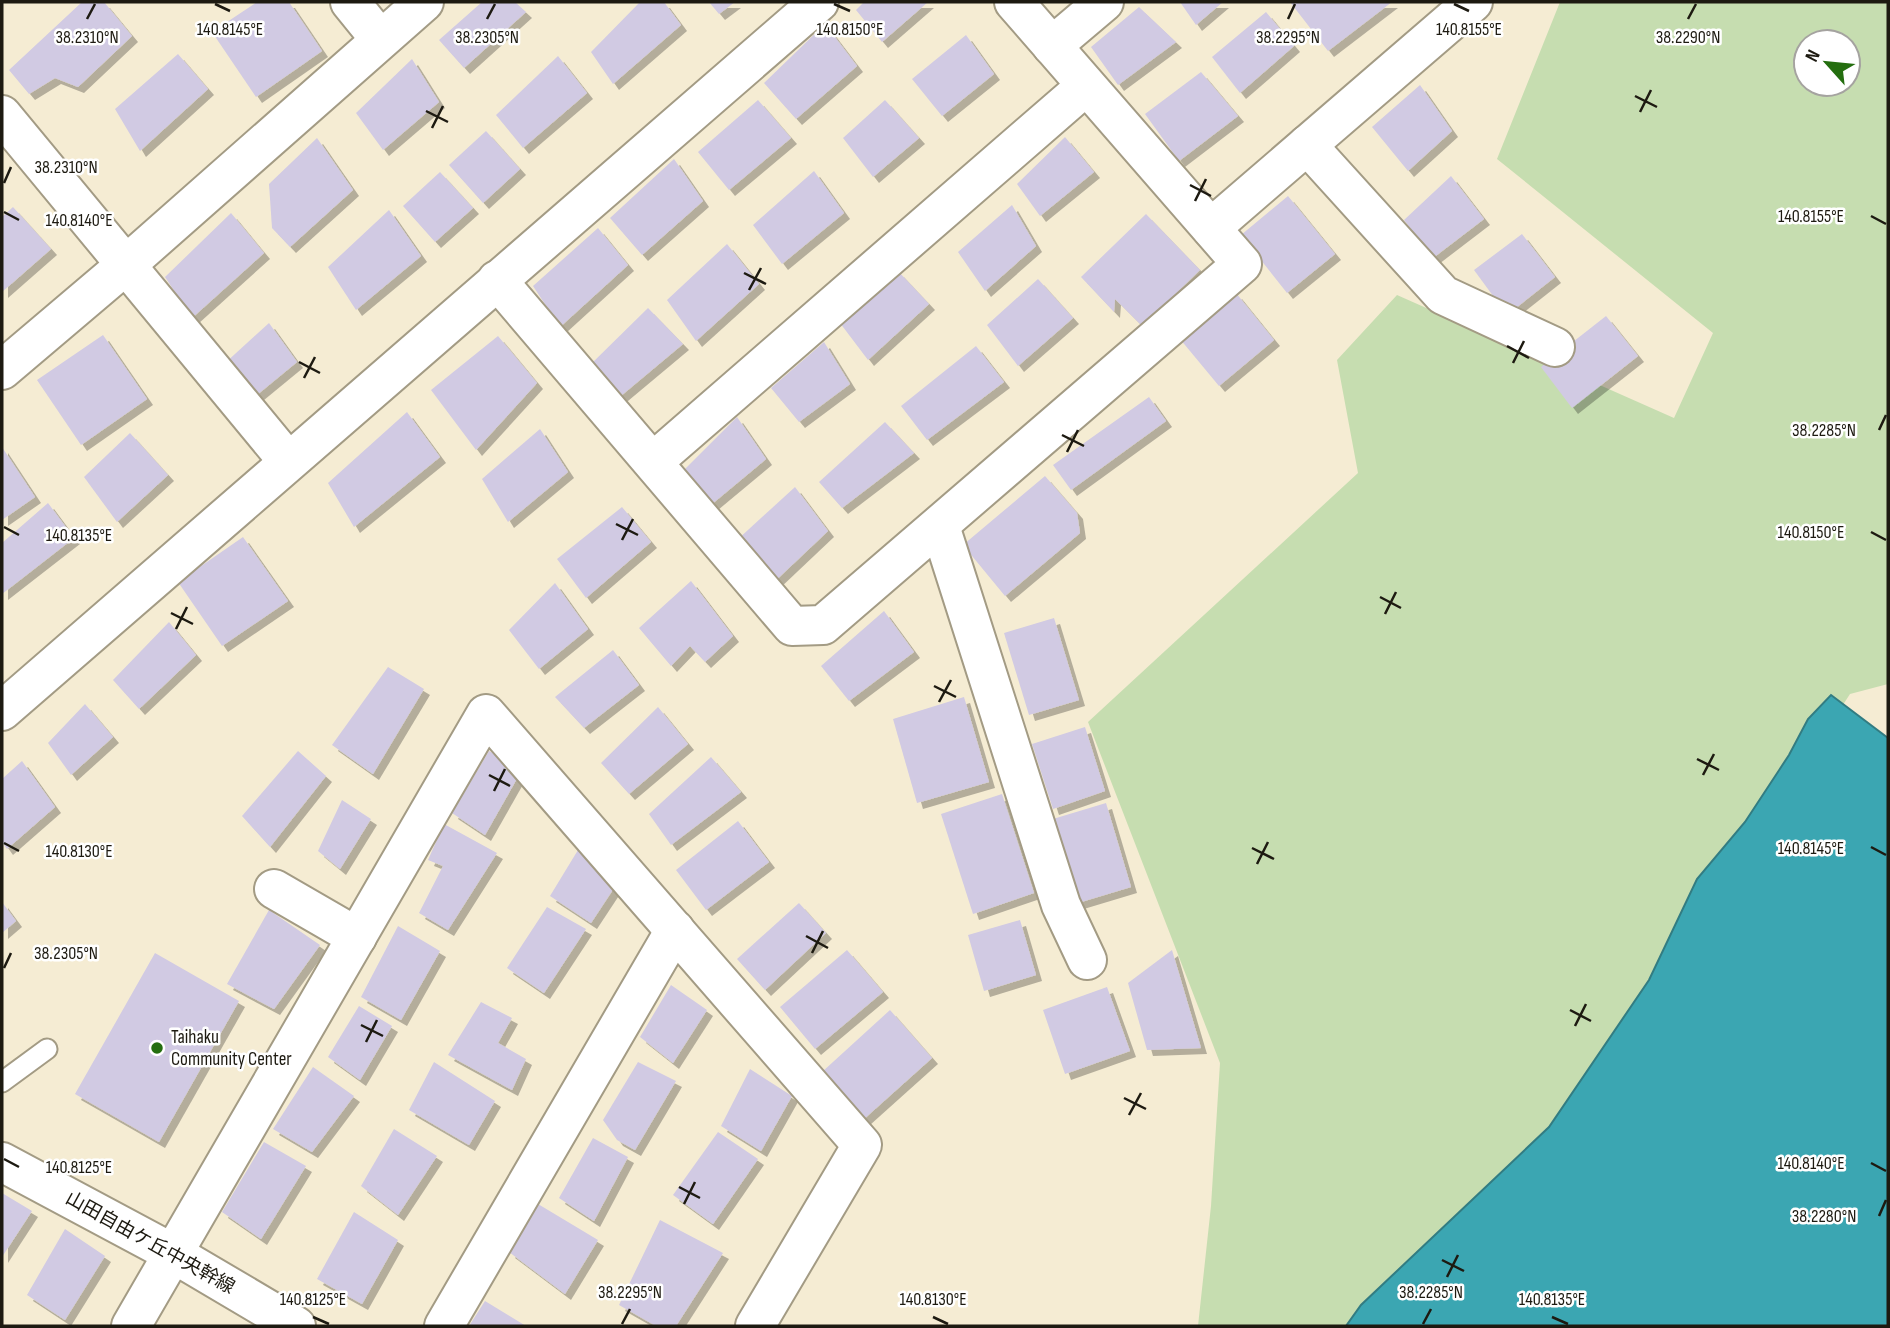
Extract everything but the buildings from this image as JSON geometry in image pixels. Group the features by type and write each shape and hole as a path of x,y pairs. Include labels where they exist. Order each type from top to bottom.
{"street":[{"path":"351,2 380,39"},
{"path":"2,370 127,264 424,2"},
{"path":"2,711 287,460 819,2"},
{"path":"497,280 792,626 823,625 1242,264 1014,2"},
{"path":"1052,46 1104,2"},
{"path":"1211,228 1473,2"},
{"path":"654,461 1086,86"},
{"path":"2,115 287,460"},
{"path":"1307,145 1443,295 1555,346"},
{"path":"940,526 1061,905 1087,960"},
{"path":"131,1326 486,714 862,1145 755,1326"},
{"path":"274,889 357,937"},
{"path":"444,1326 676,930"},
{"name":"山田自由ケ丘中央幹線","path":"2,1162 174,1254 296,1326"}],"lane":[{"path":"2,1082 47,1049"}],"green space":[{"path":"1560,2 1888,2 1888,684 1850,694 1439,1326 1198,1326 1211,1206 1220,1063 1088,722 1358,473 1337,360 1397,295 1674,418 1713,333 1497,159"}],"water":[{"path":"1831,695 1888,738 1888,1326 1346,1326 1361,1305 1549,1127 1649,980 1697,879 1745,822 1789,755 1808,719"}],"place":[{"name":"Taihaku Community Center","path":"157,1048"}]}
